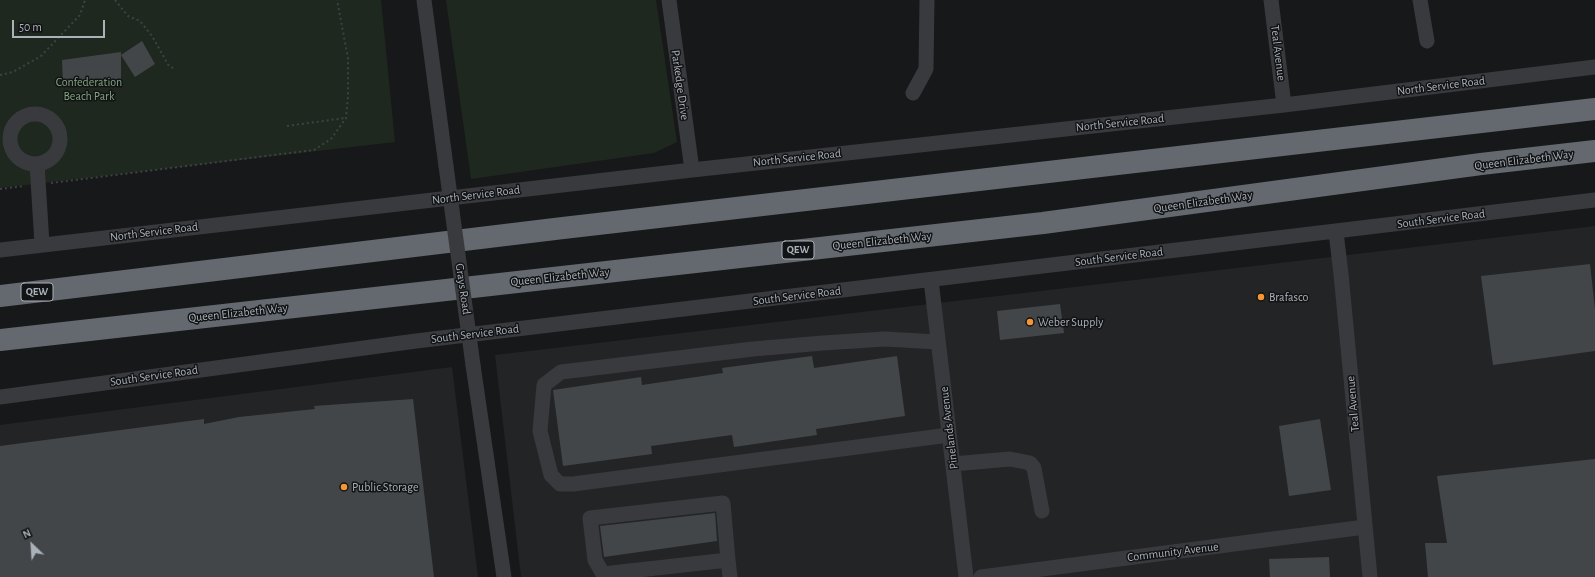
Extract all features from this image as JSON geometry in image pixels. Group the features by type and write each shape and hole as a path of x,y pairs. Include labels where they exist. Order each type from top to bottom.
{"highway":[{"name":"QEW","path":"0,296 563,228 1595,109"},
{"name":"Queen Elizabeth Way","path":"0,340 1043,223 1595,151"}],"street":[{"name":"Grays Road","path":"424,0 473,365 504,577"},
{"name":"Parkedge Drive","path":"668,0 692,170"},
{"path":"913,93 926,69 927,0"},
{"name":"Teal Avenue","path":"1271,0 1284,105"},
{"path":"1420,0 1427,41"},
{"name":"North Service Road","path":"0,250 692,170 1284,105 1595,67"},
{"path":"37,164 42,244"},
{"name":"South Service Road","path":"0,397 416,341 1595,200"},
{"name":"Teal Avenue","path":"1336,232 1370,577"},
{"name":"Pinelands Avenue","path":"931,280 966,577"},
{"path":"938,342 885,339 823,343 753,349 561,372 544,385 540,431 551,475 560,484 573,484 949,435"},
{"path":"953,464 1010,459 1030,462 1034,468 1042,512"},
{"path":"728,560 603,576 595,560 590,518 723,503 730,577"},
{"name":"Community Avenue","path":"981,577 1078,571 1365,527"}],"path":[{"path":"0,75 12,72 41,56 80,15 85,0"},
{"path":"115,0 128,16 140,21 152,36 169,66 173,68"},
{"path":"52,183 314,150 331,139 346,118 348,97 348,58 337,0"},
{"path":"287,126 346,118"},
{"path":"0,189 26,186"}],"shaded area":[{"path":"1595,226 1595,577 521,577 495,355"},
{"path":"452,367 478,577 0,577 0,425"}],"green space":[{"name":"Confederation Beach Park","path":"0,0 381,0 395,142 0,188"},
{"path":"446,0 656,0 677,142 654,153 471,179"}],"building":[{"path":"142,41 155,64 135,77 121,55"},
{"path":"121,52 121,80 63,85 62,60"},
{"path":"1590,264 1595,309 1595,351 1493,365 1481,276"},
{"name":"Weber Supply","path":"1060,304 1064,333 1000,340 997,311"},
{"path":"812,356 814,368 897,356 905,416 816,429 817,435 734,447 732,435 651,446 652,454 563,466 553,390 641,377 642,385 723,373 722,368"},
{"path":"413,399 434,577 0,577 0,446 204,419 204,424 239,417 315,409 314,406"},
{"path":"1320,419 1331,490 1289,496 1279,426"},
{"path":"1595,459 1595,577 1428,577 1425,543 1447,543 1437,476"},
{"path":"715,513 717,541 604,557 600,526"},
{"path":"1329,557 1330,577 1270,577 1269,559"}],"place":[{"name":"Brafasco","path":"1261,297"},
{"name":"Weber Supply","path":"1030,322"},
{"name":"Public Storage","path":"344,487"}]}
